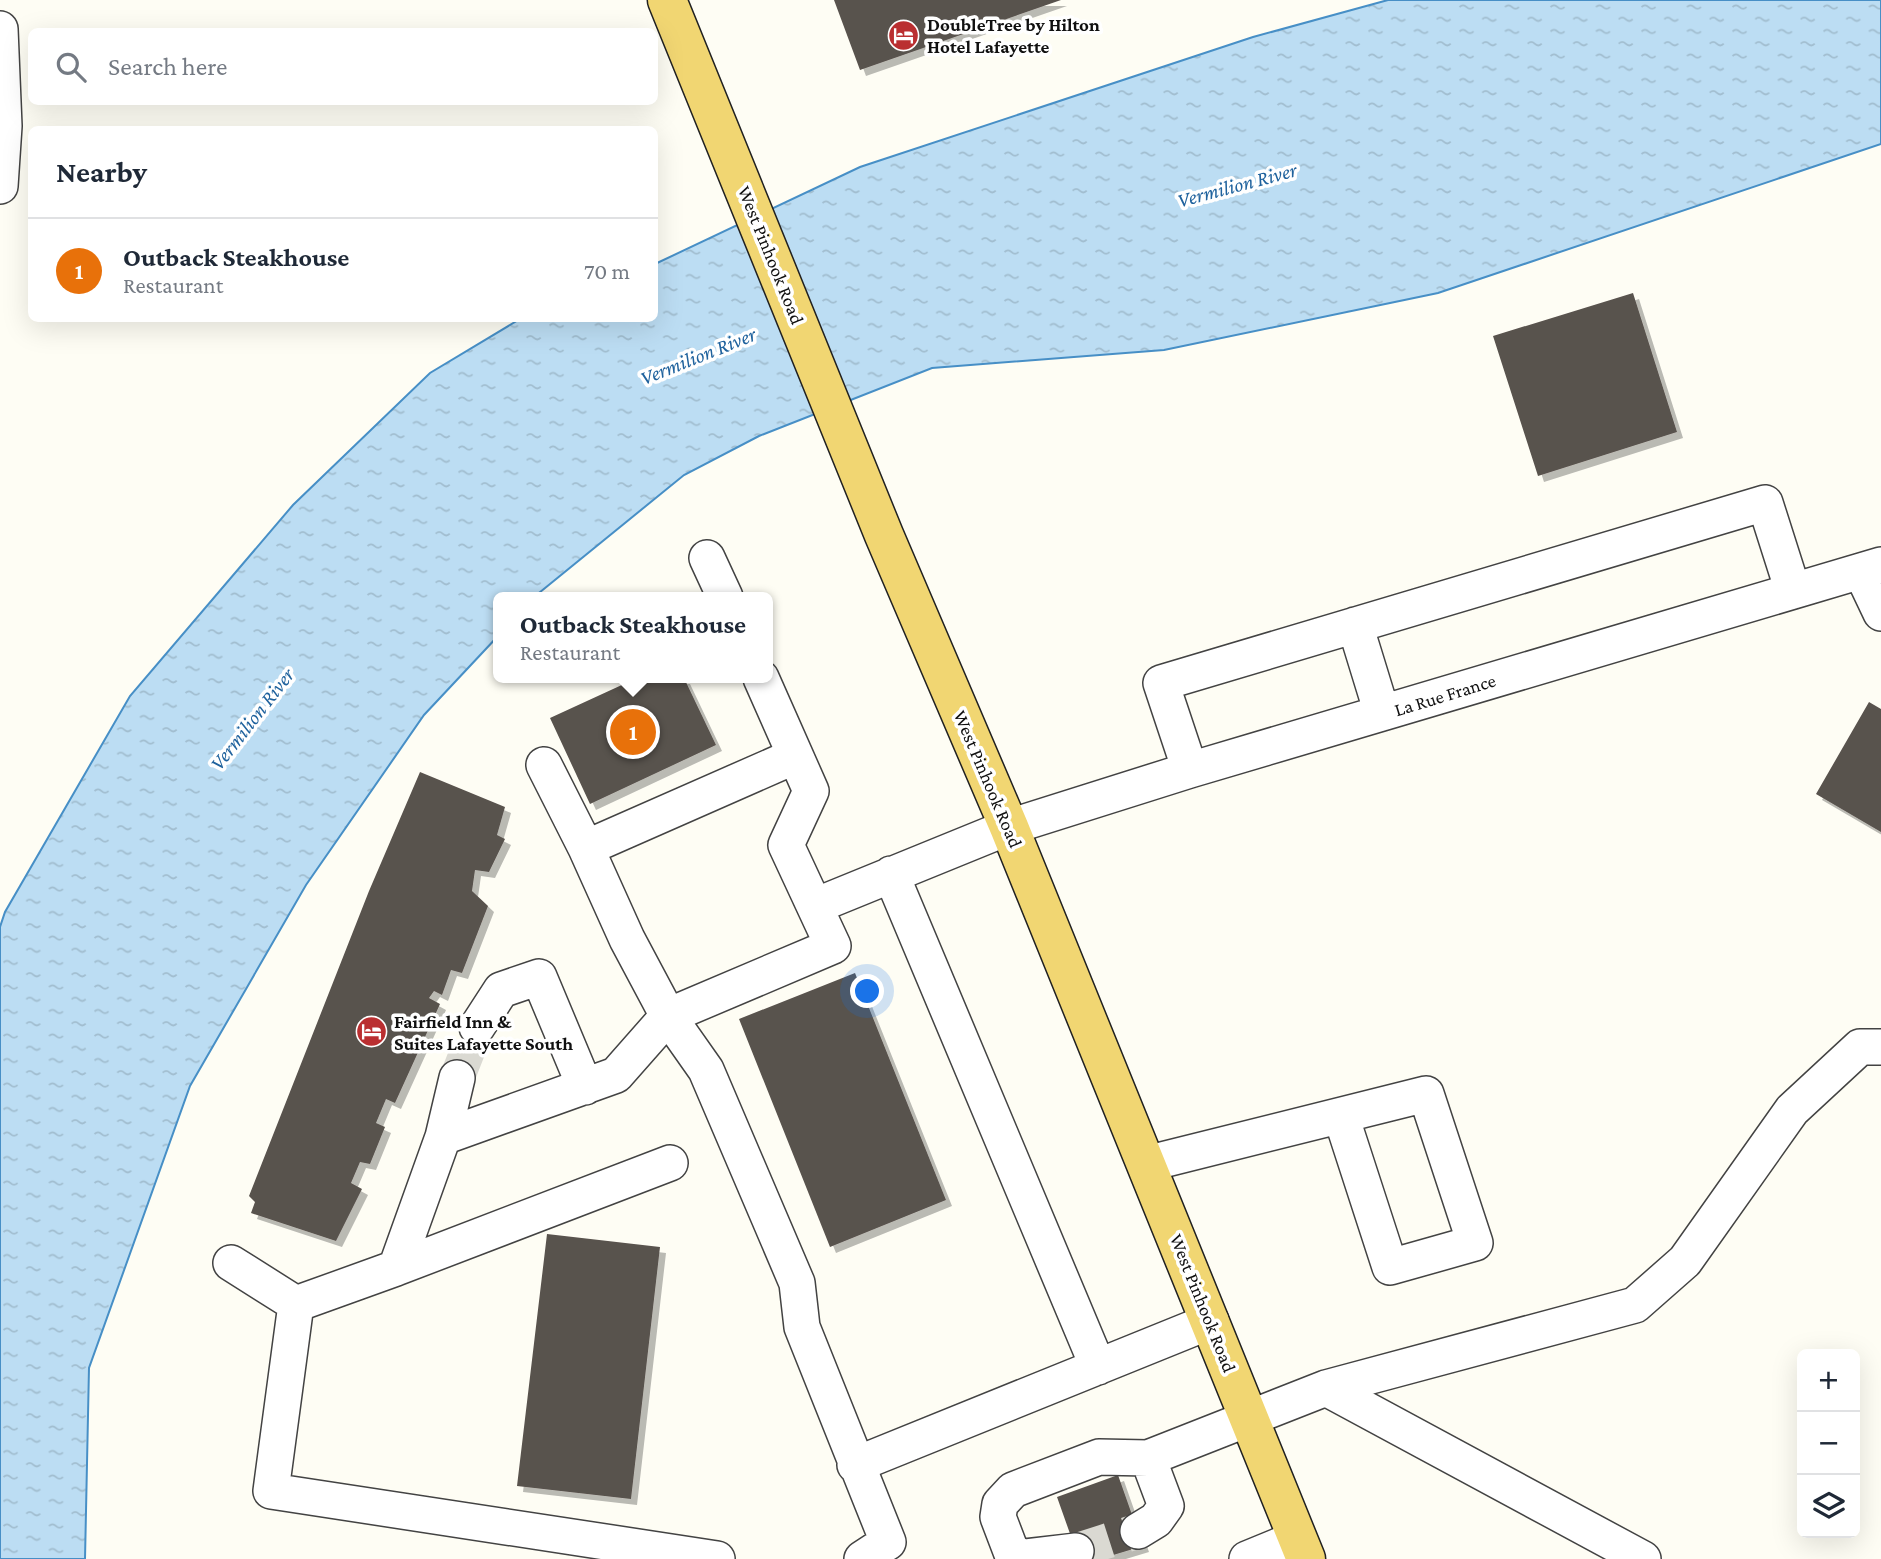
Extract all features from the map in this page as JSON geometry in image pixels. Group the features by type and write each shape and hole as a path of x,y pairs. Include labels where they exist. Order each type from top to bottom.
{"main road":[{"name":"West Pinhook Road","path":"667,0 884,535 1009,827 1302,1548"}],"street":[{"path":"0,29 4,125 0,186"},
{"path":"1190,770 1161,683 1765,503 1793,591"},
{"path":"707,558 723,592"},
{"path":"1871,568 1881,613"},
{"name":"La Rue France","path":"815,906 1009,827 1190,770 1871,568"},
{"path":"1355,625 1382,713"},
{"path":"443,1137 616,1075 668,1016 833,946 786,845 811,791 763,683"},
{"path":"586,848 795,756"},
{"path":"544,765 586,848 626,939 668,1016 706,1070 797,1283 802,1327 855,1465 884,1553"},
{"path":"891,874 1098,1367"},
{"path":"477,1027 501,990 539,977 585,1087"},
{"path":"1076,1551 1015,1559 998,1517 1000,1504 1013,1490 1098,1457 1148,1458 1326,1388 1635,1306 1685,1261 1793,1111 1860,1047 1881,1047"},
{"path":"396,1268 443,1137 457,1078"},
{"path":"1146,1164 1426,1094 1475,1243 1391,1267 1341,1116"},
{"path":"296,1304 670,1163"},
{"path":"231,1263 296,1304"},
{"path":"296,1304 271,1491 717,1559"},
{"path":"855,1465 1211,1321"},
{"path":"1326,1388 1643,1559"},
{"path":"1138,1531 1156,1520 1166,1506 1148,1458"},
{"path":"1247,1559 1302,1548"}],"water":[{"name":"Vermilion River","path":"1388,0 1881,0 1881,144 1438,293 1164,350 932,368 759,436 684,475 540,592 493,592 493,641 424,715 306,885 190,1086 89,1368 85,1559 0,1559 0,927 5,912 130,696 293,505 430,373 515,322 658,322 658,263 860,167 1253,37"}],"building":[{"name":"DoubleTree by Hilton Hotel Lafayette","path":"834,0 1061,0 860,70"},
{"path":"1633,293 1677,432 1538,476 1493,336"},
{"path":"626,683 686,683 716,745 590,804 550,718"},
{"path":"1869,702 1881,709 1881,832 1816,794"},
{"name":"Fairfield Inn & Suites Lafayette South","path":"420,772 505,807 497,835 505,839 489,872 475,870 472,891 488,906 462,973 451,970 442,995 434,991 429,998 440,1004 395,1103 386,1099 376,1123 385,1127 370,1164 360,1162 351,1183 362,1189 336,1241 251,1213 255,1202 249,1196 369,891"},
{"path":"855,973 946,1200 830,1247 739,1019"},
{"path":"547,1234 660,1247 631,1499 517,1486"},
{"path":"1118,1475 1143,1546 1100,1559 1079,1559 1057,1497"}],"tunnel":[{"path":"457,1078 477,1027"},
{"path":"1076,1551 1138,1531"}],"place":[{"name":"DoubleTree by Hilton Hotel Lafayette","path":"904,35"},
{"name":"Outback Steakhouse","path":"633,732"},
{"name":"Fairfield Inn & Suites Lafayette South","path":"371,1032"}]}
